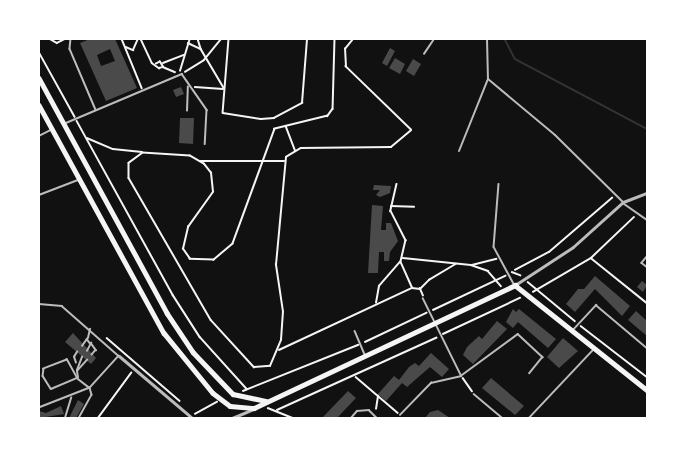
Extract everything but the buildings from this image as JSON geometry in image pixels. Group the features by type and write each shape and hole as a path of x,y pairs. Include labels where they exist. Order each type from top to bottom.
{"main road":[{"path":"39,78 167,313 193,352 233,394 257,405"},
{"path":"39,105 164,333 222,400 230,406 257,405 268,402 515,285 647,390"}],"street":[{"path":"459,151 488,79 487,39"},
{"path":"488,79 555,135 622,202"},
{"path":"515,285 573,247 622,202 647,193"},
{"path":"119,356 136,368 192,418"},
{"path":"232,418 257,405"}],"lane":[{"path":"71,39 70,50 96,110"},
{"path":"424,54 434,39"},
{"path":"63,124 182,74 188,86 207,110 205,144"},
{"path":"187,111 188,86"},
{"path":"39,136 52,130"},
{"path":"39,195 79,179"},
{"path":"499,184 494,247 497,259 515,285"},
{"path":"622,202 647,220"},
{"path":"647,257 642,263 647,267"},
{"path":"423,299 461,376"},
{"path":"39,304 62,306 119,356 90,388 39,408"},
{"path":"572,331 596,305 647,348"},
{"path":"82,346 90,329"},
{"path":"355,331 366,356"},
{"path":"400,415 431,382 461,376 518,334 543,357 530,373"},
{"path":"87,339 96,350 92,355"},
{"path":"87,351 91,343"},
{"path":"529,418 595,348"},
{"path":"77,352 74,357 77,363 77,378"},
{"path":"77,363 82,357"},
{"path":"77,378 51,388 43,376 44,369 67,360 77,378 90,388 92,395 80,418"},
{"path":"78,371 87,360"},
{"path":"474,394 502,418"},
{"path":"65,418 71,397"},
{"path":"351,418 357,411 369,410 377,418"}],"path":[{"path":"50,39 57,43 65,39"},
{"path":"122,39 143,91"},
{"path":"125,47 133,50 140,39 156,64 182,74"},
{"path":"198,39 201,50"},
{"path":"182,74 206,57 221,39"},
{"path":"229,39 223,113 261,119 288,112 302,103 307,39"},
{"path":"87,138 113,150 190,156 199,161 211,173 213,192 188,227 183,249 190,259 202,262 214,260 233,244 271,135 286,125 327,116 333,110 335,39"},
{"path":"199,161 261,163 284,161 296,151 390,147 405,139 411,130 346,67 345,49 353,39"},
{"path":"182,74 179,68 188,40 201,50 225,89"},
{"path":"39,52 194,329 247,389 257,405 292,418"},
{"path":"156,64 163,65 184,55"},
{"path":"188,86 225,89"},
{"path":"286,125 296,151"},
{"path":"143,153 129,163 129,178 211,320 254,367 270,366 278,350 284,312 276,266 284,161"},
{"path":"376,304 379,286 403,258 406,240 393,218 390,206 397,184"},
{"path":"233,394 280,373 315,365 515,271 549,252 615,195"},
{"path":"390,206 414,207"},
{"path":"276,411 536,290 591,258 639,213"},
{"path":"403,258 471,265 488,271 497,279 508,303"},
{"path":"591,258 647,303"},
{"path":"471,265 497,259"},
{"path":"401,262 412,288"},
{"path":"420,290 440,271 457,263"},
{"path":"515,271 647,377"},
{"path":"278,350 412,288 420,290"},
{"path":"420,290 423,299"},
{"path":"107,338 195,414 222,400"},
{"path":"98,418 136,368"},
{"path":"644,374 647,370"},
{"path":"355,376 400,415"},
{"path":"461,376 474,394"},
{"path":"376,409 378,395"}],"waterway":[{"path":"505,39 515,59 647,129"}]}
